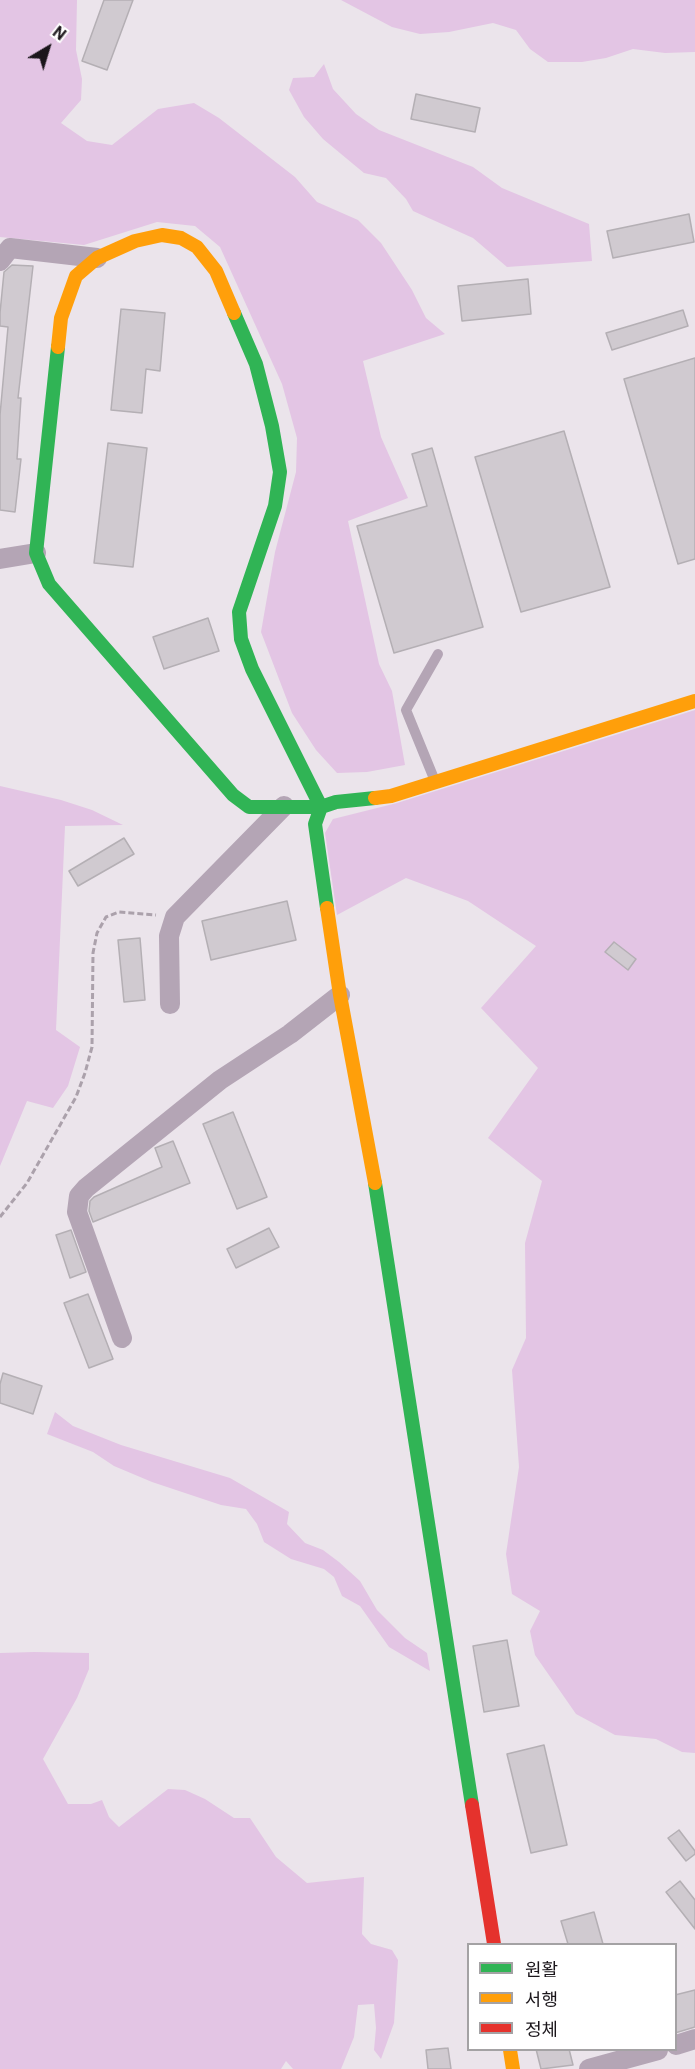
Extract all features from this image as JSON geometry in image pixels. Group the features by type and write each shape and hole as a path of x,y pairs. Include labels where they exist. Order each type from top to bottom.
{"street":[{"path":"494,1943 373,1167 340,995 315,824 321,807 252,669 241,639 239,612 275,506 280,472 272,426 256,364 216,271 197,247 180,238 162,235 135,241 97,258 76,276 61,318 36,553 49,584 233,795 249,807 321,807 336,802 391,796 695,701"},
{"path":"0,261 10,248 97,258"},
{"path":"0,559 36,553"},
{"path":"170,1004 168,936 175,917 284,806"},
{"path":"122,1338 77,1212 79,1196 220,1080 290,1034 340,995"},
{"path":"677,2044 695,2039"},
{"path":"510,2051 513,2069"},
{"path":"590,2069 651,2051"}],"lane":[{"path":"435,782 406,710 438,654"}],"path":[{"path":"0,1217 27,1183 76,1097 86,1072 92,1047 93,953 101,925 106,917 119,912 175,917"}],"shaded area":[{"path":"0,0 77,0 76,50 82,79 81,100 61,123 87,141 112,145 158,109 194,103 219,118 295,177 317,202 358,220 381,243 412,290 426,318 445,334 363,361 381,437 408,498 348,521 379,664 392,691 405,765 367,772 337,773 316,750 292,713 261,632 275,552 296,472 297,438 282,384 220,247 195,226 157,222 84,245 0,237"},
{"path":"341,0 695,0 695,52 665,53 633,49 606,58 582,62 548,62 530,49 516,30 493,23 449,32 420,34 392,27"},
{"path":"324,64 333,89 356,114 379,130 473,167 502,188 589,224 592,261 507,267 473,238 413,211 406,199 386,178 364,173 323,139 304,117 289,90 293,78 314,77"},
{"path":"695,710 695,1753 682,1752 656,1739 615,1735 576,1714 535,1655 530,1631 540,1611 512,1594 506,1554 519,1467 512,1370 526,1338 525,1243 542,1181 488,1138 538,1068 481,1008 536,946 468,901 406,878 337,915 325,833 333,819 397,803"},
{"path":"0,786 61,800 92,810 123,825 65,826 56,1030 80,1047 68,1086 53,1108 27,1101 0,1166"},
{"path":"55,1412 73,1426 121,1445 230,1478 289,1512 287,1524 305,1543 323,1550 339,1562 360,1581 377,1610 405,1638 427,1653 430,1671 389,1647 360,1606 342,1596 334,1577 324,1569 291,1559 264,1542 257,1524 246,1509 221,1505 152,1482 114,1466 93,1452 47,1434"},
{"path":"0,1653 89,1653 89,1669 77,1698 43,1759 68,1804 91,1804 102,1800 109,1817 119,1827 168,1789 185,1790 205,1799 234,1818 250,1818 276,1857 307,1883 364,1877 362,1934 371,1944 392,1950 398,1960 394,2023 381,2059 374,2050 376,2028 374,2004 358,2005 354,2037 341,2069 293,2069 286,2061 281,2069 0,2069"}],"building":[{"path":"104,0 133,0 107,70 82,61"},
{"path":"416,94 480,108 475,132 411,119"},
{"path":"689,214 694,242 613,258 607,231"},
{"path":"12,265 33,266 18,398 21,398 17,459 21,459 15,512 0,510 0,415 8,327 0,326 0,313 4,272"},
{"path":"528,279 531,314 462,321 458,286"},
{"path":"121,309 165,313 160,371 146,369 142,413 111,410"},
{"path":"683,310 688,326 612,350 606,333"},
{"path":"695,358 695,559 678,564 624,379"},
{"path":"564,431 610,587 521,612 475,457"},
{"path":"108,443 147,448 133,567 94,563"},
{"path":"432,448 483,627 394,653 357,526 427,506 412,454"},
{"path":"208,618 219,651 164,669 153,637"},
{"path":"124,838 134,854 78,886 69,871"},
{"path":"287,901 296,940 211,960 202,921"},
{"path":"140,938 145,1000 124,1002 118,940"},
{"path":"614,942 636,959 628,970 605,952"},
{"path":"233,1112 267,1197 237,1209 203,1124"},
{"path":"173,1141 190,1183 93,1222 89,1211 90,1201 94,1197 162,1167 155,1148"},
{"path":"269,1228 279,1247 236,1268 227,1249"},
{"path":"71,1230 86,1272 70,1278 56,1235"},
{"path":"88,1294 113,1359 89,1368 64,1303"},
{"path":"3,1373 42,1386 33,1414 0,1403 0,1384"},
{"path":"507,1640 519,1706 484,1712 473,1646"},
{"path":"544,1745 567,1845 531,1853 507,1754"},
{"path":"679,1830 695,1851 695,1854 686,1861 668,1838"},
{"path":"680,1881 695,1900 695,1929 666,1892"},
{"path":"594,1912 603,1943 568,1943 561,1921"},
{"path":"695,1990 695,2027 677,2032 677,1994"},
{"path":"448,2048 451,2069 428,2069 426,2050"},
{"path":"536,2051 570,2051 573,2065 541,2069"}],"traffic: fast":[{"path":"234,313 256,364 272,426 280,472 275,506 239,612 241,639 252,669 321,807 315,824 327,908"},
{"path":"58,347 36,553 49,584 233,795 249,807 321,807 336,802 375,798"},
{"path":"375,1183 472,1805"}],"traffic: slow":[{"path":"58,347 61,318 76,276 97,258 135,241 162,235 181,238 197,247 216,271 234,313"},
{"path":"375,798 391,796 695,701"},
{"path":"327,908 340,995 375,1183"},
{"path":"510,2051 513,2069"}],"traffic: jam":[{"path":"472,1805 494,1943"}]}
